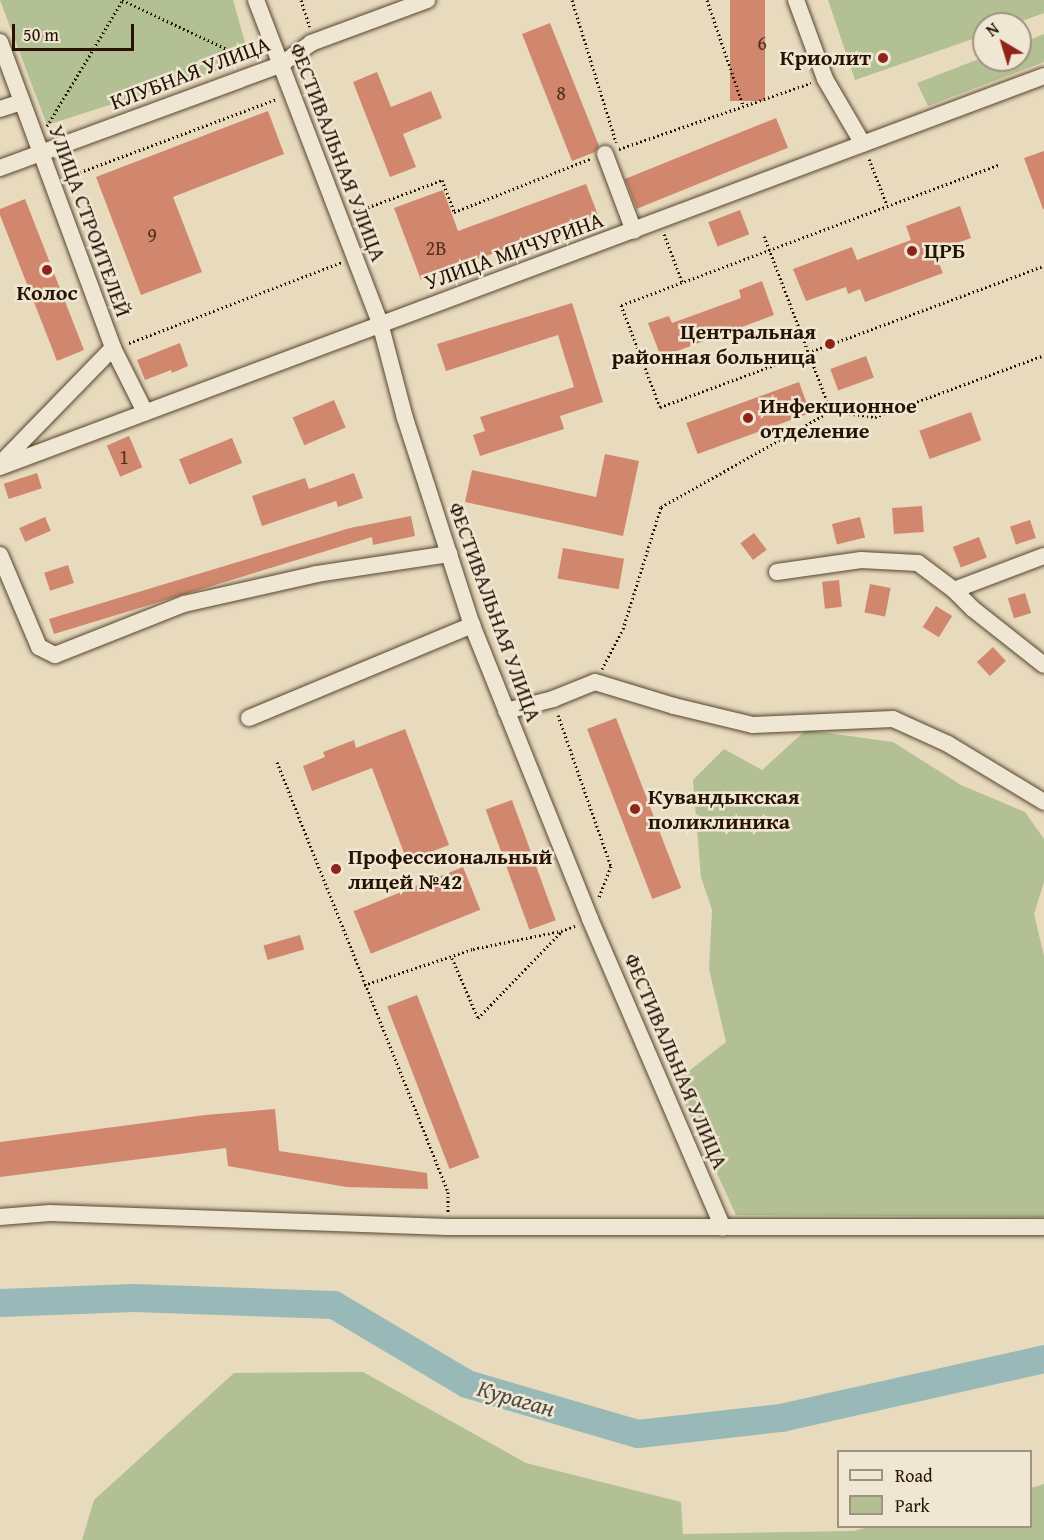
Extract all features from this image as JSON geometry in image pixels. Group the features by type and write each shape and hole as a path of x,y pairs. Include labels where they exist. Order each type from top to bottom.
{"street":[{"name":"ФЕСТИВАЛЬНАЯ УЛИЦА","path":"256,0 380,323 405,418 472,625 590,919 723,1228"},
{"name":"КЛУБНАЯ УЛИЦА","path":"0,168 38,149 280,65 311,43 427,0"},
{"path":"796,0 825,79 863,144"},
{"name":"УЛИЦА СТРОИТЕЛЕЙ","path":"0,42 113,348 145,412"},
{"name":"УЛИЦА МИЧУРИНА","path":"0,466 1044,76"},
{"path":"0,109 22,102"},
{"path":"612,152 634,231"},
{"path":"0,466 113,348"},
{"path":"0,555 39,648 55,655 184,604 317,574 448,554"},
{"path":"954,590 1044,556"},
{"path":"777,572 861,560 918,564 954,590 973,609 1044,665"},
{"path":"249,718 472,625"},
{"path":"507,711 553,699 595,682 674,706 753,725 893,719 948,744 1044,802"},
{"path":"0,1217 50,1213 448,1227 1044,1227"}],"path":[{"path":"38,149 123,0 250,60"},
{"path":"301,0 309,20 311,43"},
{"path":"572,0 612,152"},
{"path":"707,0 743,105"},
{"path":"339,218 442,180 454,212 743,105 825,79"},
{"path":"51,183 291,94"},
{"path":"863,144 887,205"},
{"path":"998,165 621,305 660,407 1044,266"},
{"path":"660,221 682,282"},
{"path":"764,236 831,411"},
{"path":"113,348 355,258"},
{"path":"595,682 623,629 661,507 831,411 875,417 1044,355"},
{"path":"364,985 452,958 473,949 561,931 590,919 611,866 553,699"},
{"path":"277,762 448,1192 448,1227"},
{"path":"452,958 478,1018 561,931"}],"green space":[{"path":"0,0 233,0 250,60 47,125"},
{"name":"Криолит","path":"828,0 1044,0 1044,13 1032,17 1032,12 972,12 972,39 855,80"},
{"path":"1044,34 1044,62 1032,67 1032,39"},
{"path":"972,62 972,72 1018,72 928,106 917,83"},
{"path":"806,730 893,742 961,785 1025,812 1044,839 1044,882 1034,914 1044,956 1044,1217 736,1215 675,1082 726,1042 709,969 712,910 701,877 693,780 724,749 762,770"},
{"path":"363,1372 526,1463 681,1502 683,1534 854,1531 864,1528 1032,1528 1032,1488 1044,1484 1044,1540 82,1540 94,1500 234,1373"}],"building":[{"path":"730,0 765,0 765,101 730,101"},
{"path":"550,23 599,146 595,152 572,161 522,34"},
{"path":"377,72 391,107 431,91 442,118 403,134 416,167 390,177 353,82"},
{"path":"268,111 284,154 173,197 202,272 141,295 96,177"},
{"path":"776,118 788,148 637,209 625,179"},
{"path":"1044,151 1044,209 1043,209 1024,158"},
{"path":"586,184 598,215 421,280 394,208 443,190 458,231"},
{"path":"25,199 84,350 57,361 0,215 0,209"},
{"name":"ЦРБ","path":"960,206 971,238 944,248 946,255 937,259 943,273 865,302 860,289 848,294 846,287 806,301 793,269 852,247 857,260 911,240 906,226"},
{"path":"740,210 749,234 718,246 708,222"},
{"path":"762,281 774,315 661,357 648,323 669,316 672,323 741,298 739,290"},
{"path":"572,303 603,402 560,416 564,429 480,456 473,435 485,431 480,417 574,387 558,335 446,371 437,344"},
{"path":"180,343 188,366 145,380 137,360"},
{"path":"866,356 874,378 838,391 830,369"},
{"name":"Инфекционное отделение","path":"799,382 810,413 698,454 686,423"},
{"path":"334,400 346,428 304,445 293,418"},
{"path":"971,412 981,440 930,459 919,431"},
{"path":"129,436 142,467 120,477 107,445"},
{"path":"232,438 242,463 189,484 179,459"},
{"path":"605,454 639,461 623,536 465,502 472,470 596,497"},
{"path":"37,473 42,488 9,499 4,484"},
{"path":"354,473 363,498 338,507 336,501 262,526 252,496 305,478 309,489"},
{"path":"922,506 924,532 894,534 892,508"},
{"path":"411,516 415,536 373,545 372,537 54,634 49,619 350,528"},
{"path":"45,517 51,531 25,542 19,528"},
{"path":"860,517 865,537 837,544 832,524"},
{"path":"1030,520 1036,538 1016,545 1010,526"},
{"path":"754,533 767,550 753,560 740,543"},
{"path":"979,537 987,558 961,568 953,547"},
{"path":"563,548 624,559 619,589 558,579"},
{"path":"68,565 74,583 50,591 44,573"},
{"path":"839,580 842,607 825,609 822,582"},
{"path":"870,584 891,588 885,616 864,612"},
{"path":"1025,593 1031,613 1014,618 1008,598"},
{"path":"936,606 952,616 939,637 923,627"},
{"path":"993,647 1006,661 990,676 977,662"},
{"name":"Кувандыкская поликлиника","path":"616,718 681,888 652,899 587,729"},
{"path":"405,729 449,845 407,861 372,768 312,791 303,766 325,757 323,752 354,740 356,748"},
{"path":"512,800 556,920 529,930 486,810"},
{"path":"463,867 480,910 371,954 354,911"},
{"path":"300,935 304,949 268,960 263,945"},
{"path":"417,995 479,1157 449,1169 387,1006"},
{"path":"275,1109 279,1151 427,1173 428,1189 346,1187 228,1166 226,1148 0,1177 0,1142 205,1115"}],"waterway":[{"name":"Кураган","path":"0,1303 133,1298 334,1305 467,1384 638,1434 781,1418 1044,1359"}],"place":[{"name":"Криолит","path":"883,58"},
{"name":"ЦРБ","path":"912,251"},
{"name":"Колос","path":"47,270"},
{"name":"Центральная районная больница","path":"830,344"},
{"name":"Инфекционное отделение","path":"748,418"},
{"name":"Кувандыкская поликлиника","path":"635,809"},
{"name":"Профессиональный лицей №42","path":"336,869"}]}
